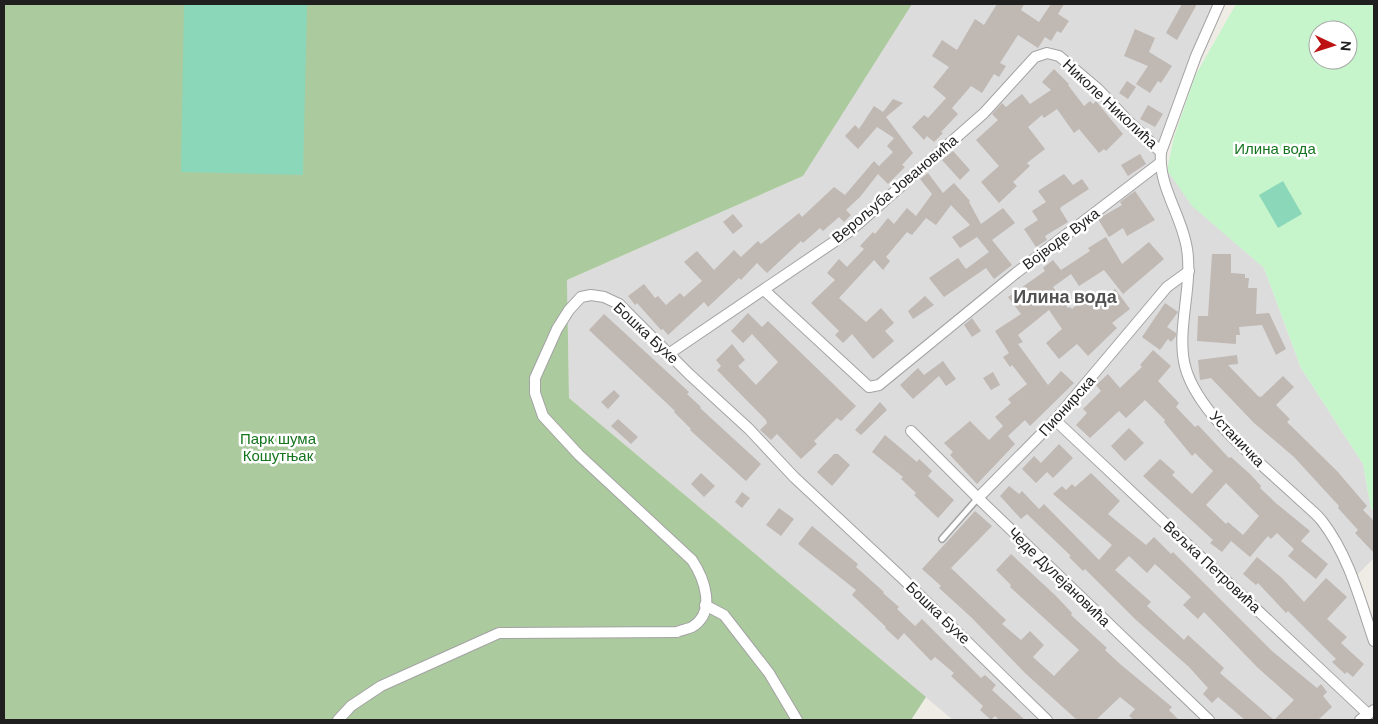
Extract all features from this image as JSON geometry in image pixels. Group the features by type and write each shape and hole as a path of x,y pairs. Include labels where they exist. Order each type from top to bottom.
{"street":[{"name":"Устаничка","path":"1219,4 1196,56 1161,152 1160,164 1166,193 1178,218 1187,248 1189,271 1184,348 1185,367 1200,397 1218,422 1321,520 1341,550 1353,578 1374,641"},
{"name":"Верољуба Јовановића","path":"670,353 850,230 984,112 1035,57 1048,53 1059,56"},
{"name":"Николе Николића","path":"1059,56 1098,89 1161,152"},
{"name":"Војводе Вука","path":"764,290 869,387 879,386 1016,273 1160,164"},
{"name":"Пионирска","path":"978,498 1055,420 1167,287 1189,271"},
{"name":"Бошка Бухе","path":"705,605 707,590 702,574 692,560 578,455 543,416 535,393 535,378 557,329 569,310 581,297 591,295 604,296 619,304 689,374 749,428 794,476 900,576 1047,720"},
{"name":"Вељка Петровића","path":"1055,420 1367,715"},
{"name":"Чеде Дулејановића","path":"912,431 978,498 1209,720"},
{"path":"338,720 351,706 381,686 499,633 677,632 692,627 701,618 705,605 724,616 769,673 797,720"}],"lane":[{"name":"Пионирска","path":"942,539 978,498"}],"shaded area":[{"path":"909,4 1219,4 1160,163 1194,201 1264,268 1301,368 1363,464 1371,509 1374,510 1374,558 1353,579 1374,644 1374,710 1369,714 1374,720 953,720 569,398 567,280 803,176"}],"green space":[{"name":"Парк шума Кошутњак","path":"4,4 912,4 803,176 567,280 569,398 926,697 911,720 4,720"},
{"path":"184,4 307,4 303,175 181,172"},
{"name":"Илина вода","path":"1236,4 1374,4 1374,510 1371,509 1363,464 1301,368 1264,268 1192,206 1167,170 1174,137 1195,76"},
{"path":"1283,181 1302,214 1278,228 1259,195"}],"building":[{"path":"997,4 1024,4 1021,10 1039,22 1051,4 1064,4 1058,14 1069,21 1061,33 1057,31 1051,41 1045,37 1038,48 1018,35 1000,63 1006,66 999,77 994,74 982,93 971,86 952,108 958,114 941,132 943,133 934,142 927,136 924,140 912,127 924,115 928,118 946,98 933,87 949,67 932,56 942,40 957,50 975,19 984,25"},
{"path":"1182,4 1197,4 1177,40 1166,33"},
{"path":"1135,29 1155,38 1149,52 1172,66 1161,83 1158,81 1150,93 1136,84 1148,66 1124,56"},
{"path":"1054,69 1069,84 1084,106 1090,101 1093,104 1096,101 1123,134 1106,151 1104,149 1099,153 1079,129 1074,133 1057,109 1044,118 1042,115 1028,127 1045,149 1027,163 1030,166 1013,182 1017,186 999,203 981,182 999,166 976,140 998,120 992,114 1002,103 1006,107 1022,94 1030,104 1051,90 1042,82"},
{"path":"1127,81 1136,87 1128,99 1119,93"},
{"path":"893,99 903,103 886,117 913,153 902,165 905,167 888,184 878,174 860,197 846,210 851,215 844,222 839,217 823,231 820,228 803,243 801,241 767,273 757,263 741,280 739,278 708,307 704,302 668,335 663,329 661,330 637,303 635,305 628,296 644,284 655,298 658,296 666,305 680,293 684,297 702,281 684,262 697,251 714,270 734,250 741,257 758,241 761,244 799,213 802,217 834,187 845,195 874,161 879,166 893,152 887,146 894,138 877,127 858,149 845,136 855,125 859,129 874,106 883,112"},
{"path":"1148,105 1163,114 1155,127 1140,119"},
{"path":"953,151 970,170 960,180 942,160"},
{"path":"1140,154 1146,164 1128,176 1121,165"},
{"path":"928,173 943,193 954,183 970,201 981,224 1003,208 1015,223 992,240 1012,265 994,279 986,268 944,297 929,278 958,258 966,269 989,252 977,237 960,248 952,237 970,225 951,205 936,225 926,218 912,235 907,232 886,257 890,261 883,270 874,260 839,298 866,322 881,308 894,323 885,331 894,341 873,359 852,334 843,343 835,335 839,331 811,303 835,280 827,273 839,259 847,267 864,249 860,246 873,232 875,234 888,218 894,224 907,208 916,216 932,194 920,179"},
{"path":"1064,174 1073,185 1082,179 1089,189 1061,207 1060,209 1068,222 1045,236 1047,240 1036,247 1024,229 1038,220 1032,211 1046,202 1038,191"},
{"path":"1135,191 1155,220 1127,236 1123,228 1109,237 1098,219 1122,205 1120,202"},
{"path":"733,214 743,226 733,234 723,222"},
{"path":"1106,237 1122,264 1149,242 1164,259 1123,294 1104,270 1079,286 1071,274 1053,287 1068,308 1072,309 1091,292 1099,301 1115,289 1130,309 1112,323 1117,328 1088,356 1077,344 1059,359 1046,343 1062,329 1049,310 1018,335 1023,342 1018,344 1048,385 1061,371 1074,383 1030,426 1025,420 1008,436 1015,444 977,484 950,455 953,452 944,443 970,421 989,440 1003,426 995,417 1011,403 1008,399 1027,384 1003,357 1009,353 995,331 1021,314 1008,297 1045,271 1043,268 1053,260 1061,270 1090,251 1088,248"},
{"path":"1212,254 1231,254 1231,273 1245,274 1245,278 1249,278 1248,288 1257,288 1256,314 1269,313 1286,349 1276,355 1262,325 1239,327 1240,335 1236,335 1236,344 1197,341 1198,316 1208,316"},
{"path":"925,296 934,305 913,319 908,311"},
{"path":"1165,303 1178,312 1167,327 1176,333 1176,336 1171,342 1168,339 1160,350 1142,337"},
{"path":"748,313 762,327 768,321 856,406 841,421 837,418 814,441 817,444 801,459 777,434 771,440 760,430 767,423 766,420 717,370 721,366 716,360 732,344 745,360 738,366 756,385 778,362 752,334 743,343 731,331"},
{"path":"604,314 689,392 687,394 700,408 761,464 746,481 690,430 675,411 589,330"},
{"path":"972,318 981,331 972,337 964,325"},
{"path":"1153,350 1171,366 1158,381 1179,403 1176,407 1195,427 1198,425 1229,458 1231,457 1250,474 1261,486 1260,488 1277,504 1310,531 1301,541 1328,564 1316,579 1288,556 1294,549 1277,533 1271,539 1268,536 1250,557 1231,541 1222,552 1210,543 1213,540 1143,476 1160,459 1175,472 1172,475 1192,494 1213,471 1195,453 1192,456 1164,422 1165,420 1145,400 1126,418 1119,411 1090,438 1076,425 1087,413 1083,409 1101,391 1096,385 1108,374 1120,388 1142,367 1140,365","holes":["1226,483 1259,516 1243,535 1228,522 1226,524 1206,505"]},
{"path":"1237,355 1238,364 1228,365 1258,396 1261,397 1283,376 1294,387 1276,405 1290,419 1287,422 1337,471 1367,506 1363,510 1374,521 1374,553 1355,533 1358,530 1338,508 1339,506 1294,457 1254,423 1211,378 1200,380 1198,360"},
{"path":"943,361 956,379 946,386 939,376 913,399 900,385 918,368 924,375"},
{"path":"993,372 1000,385 991,390 983,378"},
{"path":"614,390 620,396 608,409 601,402"},
{"path":"880,402 887,410 861,435 855,430"},
{"path":"618,419 638,437 631,444 611,426"},
{"path":"1129,428 1144,443 1125,461 1111,446"},
{"path":"885,435 917,462 919,459 932,471 928,476 954,500 938,518 914,495 916,493 901,479 903,477 872,452"},
{"path":"1059,444 1073,458 1053,478 1047,472 1036,483 1022,469 1034,456 1041,463"},
{"path":"834,454 838,454 850,465 832,486 817,472"},
{"path":"701,473 715,486 704,497 691,484"},
{"path":"1091,473 1120,501 1108,514 1146,545 1154,537 1171,554 1173,552 1272,651 1317,688 1321,684 1327,692 1323,696 1332,707 1318,720 1274,720 1245,720 1218,697 1212,703 1203,694 1208,688 1189,667 1135,619 1085,569 1083,571 1069,557 1071,556 1027,514 1021,519 1000,496 1009,486 1019,494 1022,491 1039,509 1044,504 1099,560 1112,545 1053,494 1062,486 1066,490 1072,484 1075,487","holes":["1129,556 1147,573 1155,564 1191,597 1183,605 1198,619 1204,612 1257,667 1294,700 1274,720 1220,673 1224,668 1188,635 1184,640 1147,606 1151,602 1115,570"]},
{"path":"742,492 750,498 742,508 735,502"},
{"path":"779,508 794,519 781,536 766,525"},
{"path":"975,511 992,526 951,568 1006,620 1002,624 1021,640 1030,631 1044,645 1033,657 1054,676 1079,650 1010,587 1011,585 996,570 1011,554 1056,596 1072,613 1071,615 1107,648 1105,650 1172,707 1169,710 1179,720 1134,720 1129,716 1135,709 1120,697 1096,720 1077,720 1025,673 972,618 939,588 941,586 922,569"},
{"path":"812,526 858,564 856,567 899,607 897,609 915,626 922,619 981,678 985,675 996,685 992,690 1025,720 999,720 995,716 991,720 980,710 983,706 951,676 954,673 935,657 931,661 904,633 898,640 852,595 856,590 798,544"},
{"path":"1257,557 1282,578 1304,602 1326,578 1347,597 1327,619 1347,637 1341,643 1364,664 1353,677 1347,672 1345,674 1332,662 1336,659 1288,611 1286,613 1258,583 1256,585 1243,574"}],"district":[{"name":"Илина вода","path":"1065,297"}]}
